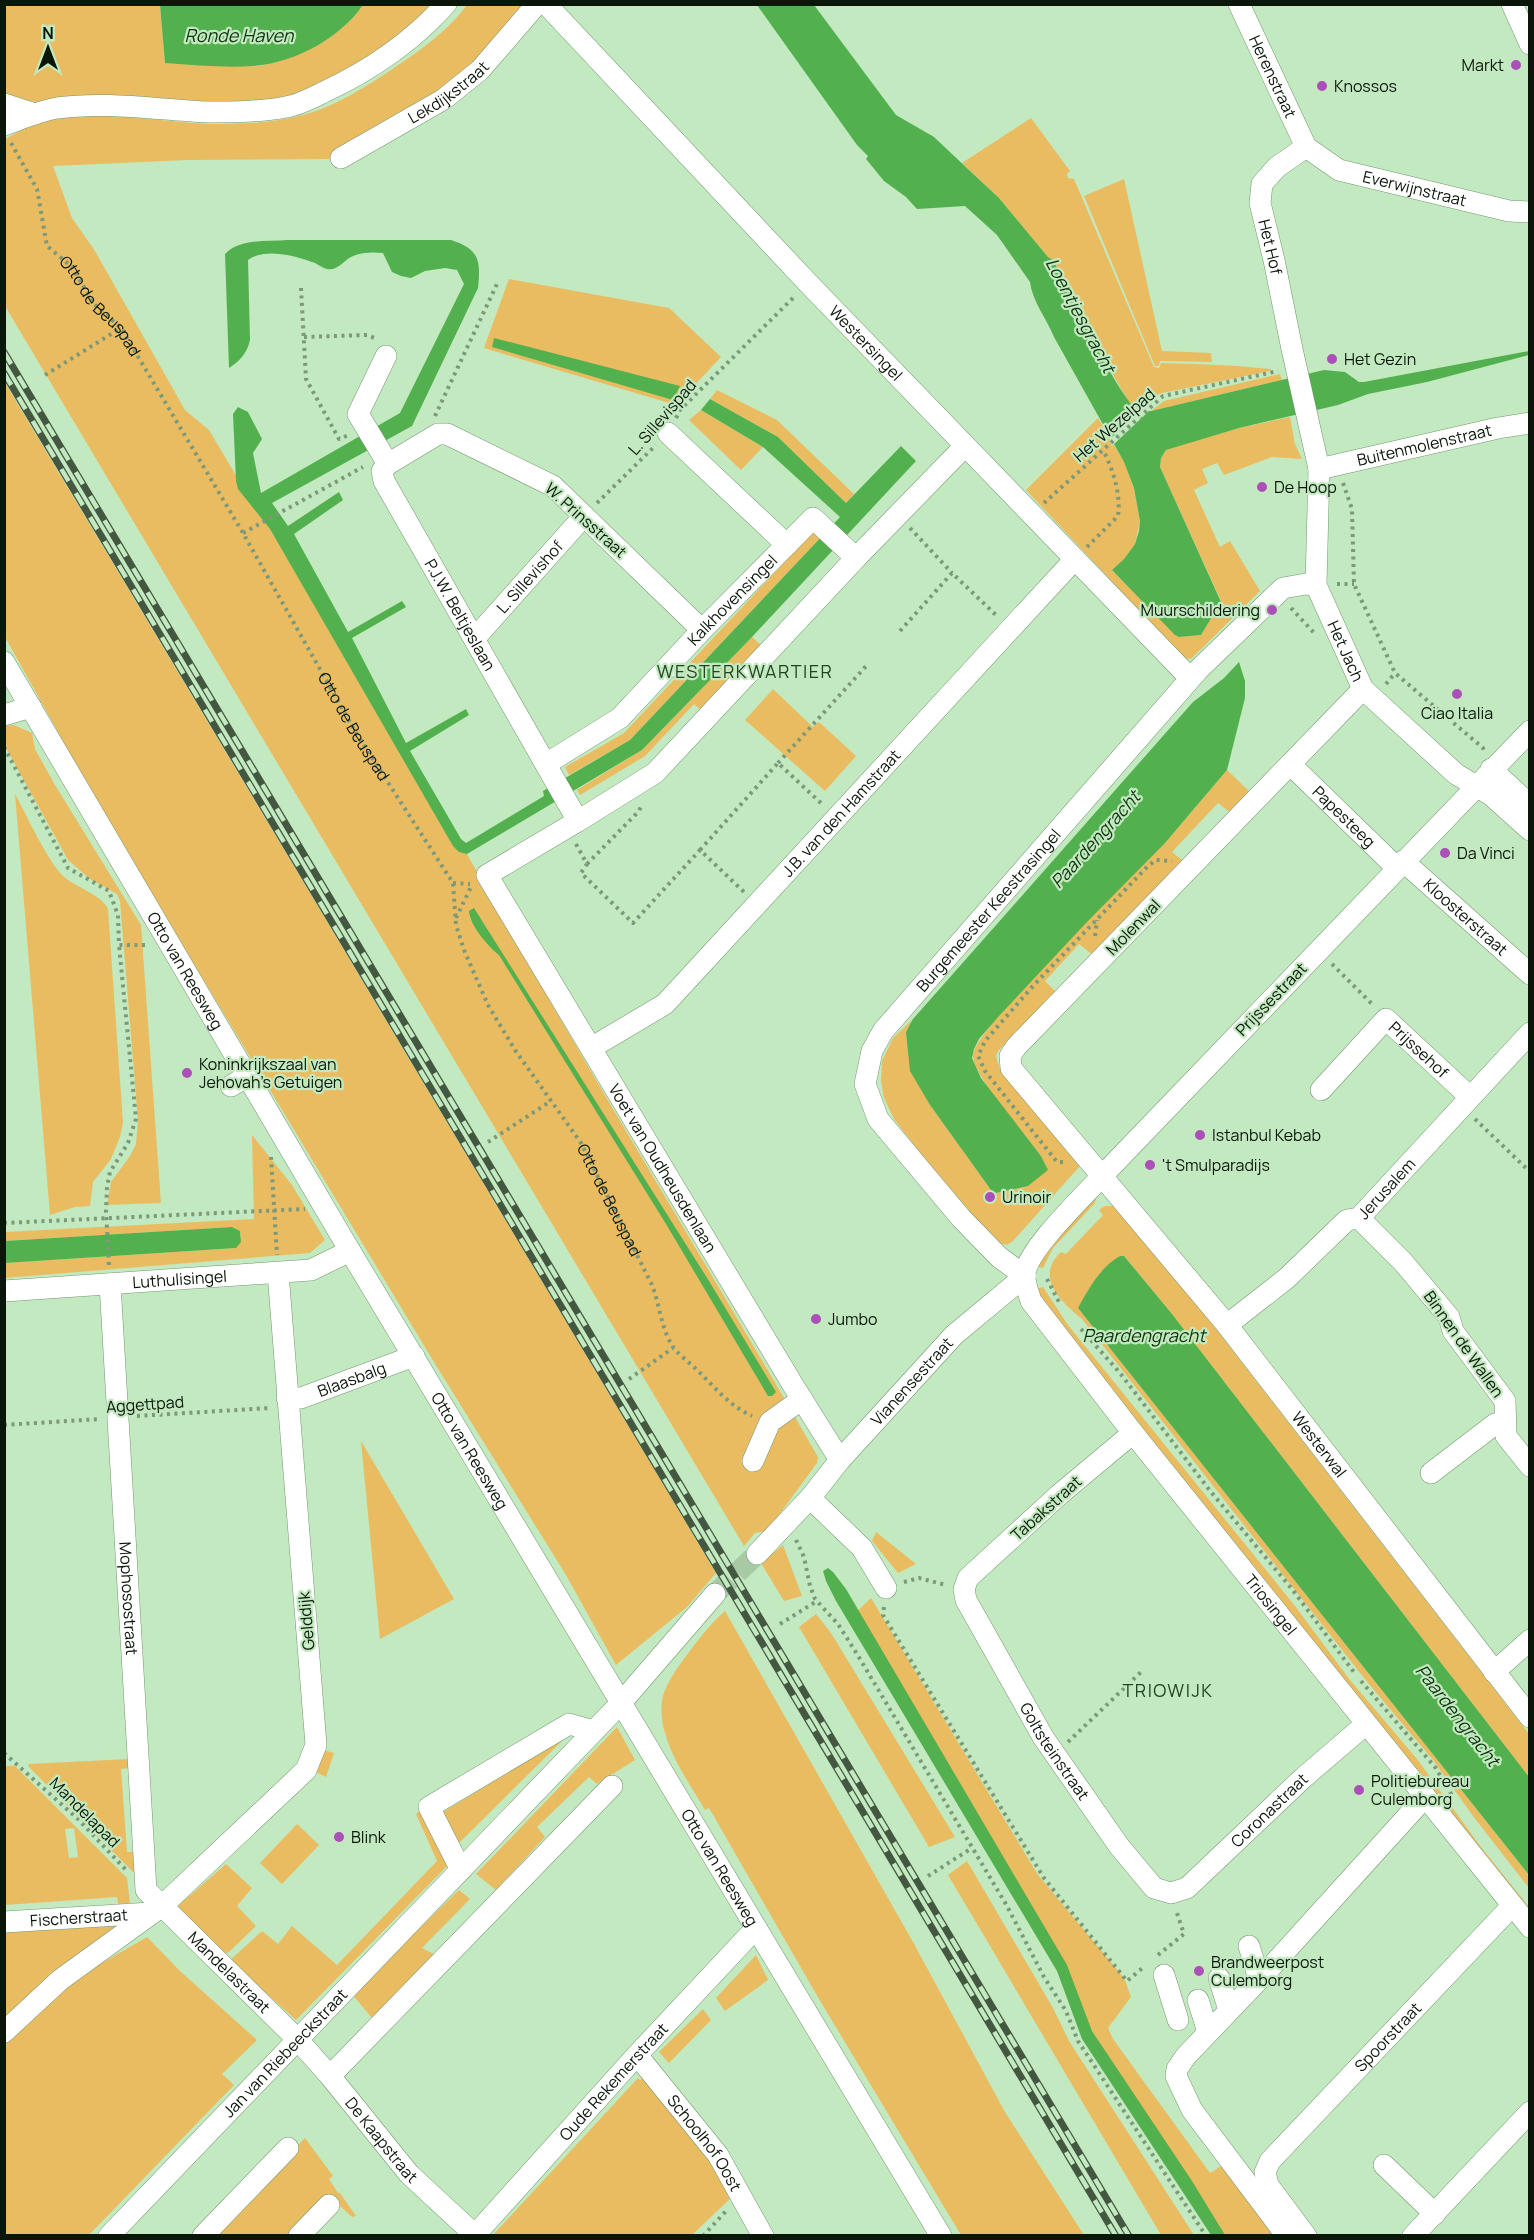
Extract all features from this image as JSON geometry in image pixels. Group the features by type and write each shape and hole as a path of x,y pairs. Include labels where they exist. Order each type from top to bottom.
{"street":[{"path":"7,133 35,114 57,108 129,105 208,112 286,107 344,82 372,66 408,41 446,4"},
{"name":"Lekdijkstraat","path":"341,158 444,99 480,70 537,4"},
{"name":"Westersingel","path":"546,4 808,283 1190,678"},
{"name":"Herenstraat","path":"1239,4 1306,147"},
{"path":"1512,4 1528,37"},
{"path":"4,104 35,114"},
{"name":"Everwijnstraat","path":"1306,147 1339,170 1509,211 1530,212"},
{"name":"Het Hof","path":"1306,147 1277,167 1262,184 1260,203 1310,425"},
{"path":"366,427 358,414 386,356"},
{"name":"Buitenmolenstraat","path":"1328,467 1498,428 1530,423"},
{"name":"Het Jach","path":"1310,425 1328,467 1316,585 1363,689 1456,774 1491,795 1530,830"},
{"name":"P.J.W. Beltjeslaan","path":"366,427 383,462 384,481 549,769"},
{"path":"668,433 787,545"},
{"path":"383,462 438,434"},
{"name":"W. Prinsstraat","path":"438,434 447,434 553,486 702,630"},
{"path":"480,879 572,820 655,773 856,558 965,446"},
{"name":"L. Sillevishof","path":"475,638 584,516"},
{"name":"Kalkhovensingel","path":"549,769 620,718 702,630 813,518 856,558"},
{"name":"J.B. van den Hamstraat","path":"591,1048 665,1004 1075,559"},
{"name":"Burgemeester Keestrasingel","path":"1024,1276 999,1257 961,1218 878,1119 865,1084 872,1051 883,1031 1190,678 1283,588 1316,585"},
{"name":"Otto van Reesweg","path":"4,662 172,945 240,1081 322,1201 620,1704 941,2235"},
{"name":"Molenwal","path":"1102,1176 1011,1068 1010,1056 1363,689"},
{"path":"4,715 31,707"},
{"name":"Prijssestraat","path":"1024,1276 1027,1265 1037,1249 1102,1176 1530,730"},
{"name":"Papesteeg","path":"1291,765 1400,864"},
{"path":"549,769 572,820"},
{"path":"1491,769 1530,805"},
{"name":"Kloosterstraat","path":"1400,864 1530,974"},
{"name":"Voet van Oudheusdenlaan","path":"480,879 591,1048 840,1460"},
{"name":"Prijssehof","path":"1320,1090 1386,1019 1465,1101"},
{"name":"Jerusalem","path":"1227,1325 1287,1278 1347,1220 1359,1218 1530,1033"},
{"name":"Westerwal","path":"1102,1176 1227,1325 1530,1717"},
{"name":"Binnen de Wallen","path":"1359,1218 1404,1262 1449,1317 1453,1331 1505,1401 1506,1436 1530,1466"},
{"name":"Luthulisingel","path":"4,1291 311,1270 350,1251"},
{"name":"Gelddijk","path":"4,2032 60,1980 157,1910 306,1770 316,1745 278,1273"},
{"name":"Triosingel","path":"1024,1276 1031,1301 1133,1433 1530,1927"},
{"name":"Vianensestraat","path":"757,1554 810,1498 840,1460 954,1335 1024,1276"},
{"name":"Mophosostraat","path":"110,1284 146,1890"},
{"name":"Blaasbalg","path":"288,1402 414,1356"},
{"path":"753,1461 770,1422 802,1399"},
{"name":"Binnen de Wallen","path":"1431,1473 1495,1424 1505,1423"},
{"name":"Tabakstraat","path":"964,1589 968,1578 1059,1494 1133,1433"},
{"path":"810,1498 862,1548 886,1588"},
{"name":"Goltsteinstraat","path":"964,1589 966,1600 1055,1755 1119,1846 1154,1888 1171,1893"},
{"path":"620,1704 715,1594"},
{"path":"1494,1672 1530,1640"},
{"name":"Jan van Riebeeckstraat","path":"109,2235 620,1704"},
{"path":"461,1870 429,1807 569,1724 594,1731"},
{"name":"Coronastraat","path":"1171,1893 1186,1888 1303,1778 1366,1724"},
{"path":"330,2076 612,1786"},
{"path":"1287,2235 1192,2110 1176,2076 1177,2069 1425,1797"},
{"path":"146,1890 157,1910"},
{"name":"Spoorstraat","path":"1265,2172 1270,2161 1512,1906"},
{"name":"Fischerstraat","path":"4,1922 157,1910"},
{"name":"Mandelastraat","path":"157,1910 297,2038"},
{"name":"Oude Rekemerstraat","path":"475,2235 637,2055 756,1928"},
{"path":"1164,1975 1215,1983"},
{"path":"1215,1983 1229,2010"},
{"path":"1215,1983 1229,2010"},
{"path":"1215,1983 1229,2010"},
{"path":"1215,1983 1229,2010"},
{"path":"1215,1983 1229,2010"},
{"name":"De Kaapstraat","path":"297,2038 410,2174 475,2235"},
{"name":"Schoolhof Oost","path":"637,2055 717,2155 764,2235"},
{"path":"1179,2084 1200,2105 1247,2165 1265,2172 1268,2185 1306,2235"},
{"path":"1413,2235 1530,2112"},
{"path":"202,2235 288,2148"},
{"path":"1384,2166 1435,2214"},
{"path":"299,2235 329,2205"}],"path":[{"name":"Otto de Beuspad","path":"7,133 37,189 47,246 72,267 94,304 122,328 243,533 356,733 453,883 456,919 464,950 488,1005 515,1050 581,1143 656,1295 666,1333 673,1348 736,1408 770,1422"},
{"name":"L. Sillevispad","path":"584,516 668,433 680,411 808,283"},
{"path":"438,434 435,413 497,284"},
{"path":"302,288 306,379 339,439 366,427"},
{"path":"45,375 122,328"},
{"path":"304,337 367,335 391,346 386,356"},
{"name":"Het Wezelpad","path":"1032,514 1163,396 1296,366"},
{"path":"1075,559 1118,516 1119,509 1113,474 1103,450"},
{"path":"243,533 366,465 383,462"},
{"path":"1328,467 1352,509 1354,584 1395,673 1483,748 1491,769"},
{"path":"898,515 952,573 1010,629"},
{"path":"900,631 952,573"},
{"name":"Het Jach","path":"1291,608 1302,617 1321,643"},
{"path":"643,802 639,811 580,873 633,922 868,664"},
{"path":"4,747 68,868 109,891 118,915 135,1119 128,1143 110,1172 107,1187 106,1219 110,1284"},
{"path":"778,763 837,817"},
{"path":"572,820 587,864"},
{"path":"700,850 757,904"},
{"path":"456,919 480,879"},
{"path":"119,945 172,945"},
{"path":"1318,951 1386,1019"},
{"path":"488,1142 550,1101"},
{"path":"1465,1101 1528,1170"},
{"path":"271,1154 278,1273"},
{"path":"4,1223 274,1212 302,1210 322,1201"},
{"path":"1047,1279 1064,1310"},
{"path":"1078,1326 1120,1373 1211,1492 1292,1589 1358,1677 1435,1767 1459,1806"},
{"path":"629,1379 673,1348"},
{"name":"Aggettpad","path":"4,1425 119,1418 288,1402"},
{"path":"784,1525 800,1545 810,1586 817,1601 838,1624 857,1654 1007,1906 1044,1977 1066,2011 1078,2040 1206,2235"},
{"path":"964,1589 919,1578 886,1588 883,1615 1044,1878 1127,1981 1184,1935 1171,1893"},
{"path":"780,1624 817,1601"},
{"path":"1055,1755 1143,1671"},
{"name":"Mandelapad","path":"4,1753 78,1819 146,1890"},
{"path":"927,1876 972,1848"},
{"path":"703,2235 741,2196"}],"shaded area":[{"path":"527,4 444,94 334,159 187,160 53,166 72,218 95,251 185,410 209,430 291,561 456,842 467,854 553,1006 818,1457 817,1463 767,1531 755,1533 744,1546 5,306 4,140 27,127 42,122 84,116 210,124 234,124 295,117 317,111 339,101 412,56 451,24 467,5"},
{"path":"4,5 160,5 165,63 258,66 288,58 317,45 343,27 363,5 443,5 406,39 276,105 43,103 5,97"},
{"path":"1031,118 1070,171 1067,174 1068,178 1074,179 1154,367 1159,368 1161,363 1271,369 1270,371 1162,393 1155,396 1139,411 1129,402 1096,346 1053,260 1048,257 999,198 962,163"},
{"path":"1124,179 1162,351 1211,353 1212,362 1160,361 1159,366 1155,366 1084,196"},
{"path":"509,279 669,308 721,357 676,405 484,348"},
{"path":"1280,374 1282,380 1151,411 1164,401"},
{"path":"4,381 716,1573 687,1607 616,1665 566,1575 437,1367 106,818 5,637"},
{"path":"717,390 777,420 854,494 846,503 778,437 710,399"},
{"path":"701,410 763,447 741,470 689,420"},
{"path":"1290,417 1295,444 1302,459 1272,457 1224,475 1217,463 1202,469 1208,483 1194,490 1220,547 1230,541 1260,591 1191,659 1184,658 1026,490 1098,418 1124,462 1134,488 1140,521 1135,544 1112,570 1179,637 1201,635 1221,601 1160,467 1161,458 1166,450 1183,444 1239,428"},
{"path":"813,532 820,538 630,740 569,775 565,767 624,733"},
{"path":"752,637 762,646 703,712 694,704 645,756 580,795 577,790 642,750"},
{"path":"773,689 813,727 819,722 856,756 825,791 745,720"},
{"path":"14,725 32,733 35,749 55,785 141,925 161,1203 107,1205 111,1182 136,1144 138,1121 120,901 117,894 90,879 68,860 5,746 5,726"},
{"path":"1227,770 1251,793 1232,814 1218,803 1172,852 1186,863 1094,956 1079,944 1045,981 1057,993 998,1051 996,1056 999,1067 1080,1166 1013,1241 1007,1245 998,1243 938,1176 894,1119 884,1098 881,1081 882,1061 893,1038 913,1019 906,1032 930,1105 991,1190 996,1193 1028,1186 1043,1161 1041,1156 990,1090 975,1064 973,1055 981,1039 1000,1014 1091,916 1164,843"},
{"path":"15,794 57,869 68,880 100,899 108,909 123,1123 111,1159 93,1182 90,1206 75,1207 50,1215"},
{"path":"252,1135 292,1185 325,1240 310,1253 5,1278 5,1263 236,1248 241,1237 240,1231 232,1227 5,1241 5,1232 254,1219"},
{"path":"1097,1190 1095,1203 1053,1248 1043,1268 1035,1266"},
{"path":"1105,1206 1114,1206 1196,1303 1529,1734 1529,1777 1172,1314 1124,1256 1109,1265 1092,1285 1079,1309 1529,1875 1529,1888 1433,1760 1368,1683 1082,1319 1066,1305 1054,1289 1050,1280 1053,1261 1061,1252 1066,1254 1103,1215 1099,1210"},
{"path":"1043,1287 1068,1325 1295,1606 1350,1680 1417,1759 1481,1847 1529,1907 1529,1915 1084,1362 1035,1289"},
{"path":"361,1441 454,1599 380,1639"},
{"path":"876,1532 916,1564 898,1573 872,1541"},
{"path":"783,1545 802,1596 784,1601 761,1563"},
{"path":"871,1598 1038,1875 1124,1978 1131,1997 1108,2028 1113,2039 1210,2173 1223,2165 1272,2235 1216,2235 1098,2041 851,1617"},
{"path":"725,1611 913,1942 1005,2112 1084,2235 961,2235 819,1999 709,1808 705,1810 681,1771 663,1726 661,1711 663,1696 670,1680 686,1656"},
{"path":"816,1614 831,1633 955,1837 929,1847 799,1627"},
{"path":"617,1727 635,1760 597,1784 589,1777 537,1827 545,1837 496,1890 476,1874"},
{"path":"566,1737 458,1844 440,1814"},
{"path":"323,1750 334,1753 326,1777 314,1771"},
{"path":"129,1759 130,1768 121,1769 127,1852 140,1852 142,1872 134,1873 28,1766 29,1764"},
{"path":"5,1766 15,1766 127,1878 130,1903 118,1904 117,1897 5,1905","holes":["74,1828 78,1857 69,1858 65,1829"]},
{"path":"421,1810 449,1864 296,2020 245,1974 228,1962 262,1931 278,1944 292,1926 337,1965 437,1861 416,1814"},
{"path":"297,1824 319,1845 282,1884 260,1863"},
{"path":"967,1861 1053,2008 1069,2041 1194,2235 1161,2235 948,1875"},
{"path":"226,1864 252,1888 237,1906 256,1926 229,1952 221,1955 178,1906"},
{"path":"459,1890 470,1899 422,1948 434,1954 372,2018 352,1994"},
{"path":"126,1924 125,1929 58,1968 5,2017 5,1930"},
{"path":"147,1937 180,1971 257,2040 222,2074 234,2085 89,2235 5,2236 5,2043 59,1988"},
{"path":"756,1955 768,1980 725,2011 716,1998"},
{"path":"703,2009 711,2020 669,2063 659,2052"},
{"path":"646,2075 735,2194 692,2235 492,2236 638,2078 640,2080"},
{"path":"305,2138 333,2176 329,2179 356,2216 352,2217 329,2196 291,2235 211,2236"}],"water":[{"name":"Ronde Haven","path":"160,4 363,5 342,28 315,47 269,64 231,67 165,63"},
{"path":"757,5 814,5 896,115 934,137 999,198 1048,257 1053,260 1107,366 1119,387 1139,411 1151,411 1324,370 1345,372 1359,382 1364,382 1529,351 1529,355 1427,382 1368,394 1338,405 1239,428 1166,450 1161,458 1160,467 1221,602 1201,635 1179,637 1112,570 1135,544 1139,531 1140,521 1134,488 1124,462 1054,337 1037,303 1030,282 997,235 965,206 917,209 906,197 884,181"},
{"path":"288,240 451,240 473,252 478,263 478,288 412,426 272,503 288,526 339,492 343,500 294,534 348,632 402,601 406,607 352,638 406,743 466,709 469,715 410,751 461,839 466,843 544,796 543,791 630,740 840,517 763,447 701,410 710,399 778,437 846,503 901,446 916,461 752,637 642,750 467,854 459,852 453,846 270,529 238,489 233,414 238,407 248,412 262,439 253,453 261,493 400,413 464,284 457,270 445,268 425,271 411,278 401,276 392,272 383,253 355,255 331,269 281,254 255,256 248,260 250,340 242,356 229,368 225,254 246,243"},
{"path":"494,338 680,386 673,400 492,347"},
{"path":"1239,662 1245,681 1245,698 1227,770 1165,843 999,1016 979,1039 974,1049 972,1058 981,1078 1041,1156 1048,1170 1028,1186 996,1193 991,1190 930,1105 910,1071 906,1032 913,1019 1193,702 1224,678"},
{"path":"474,908 709,1281 776,1392 772,1396 768,1396 666,1224 499,955 476,929 469,911"},
{"path":"232,1227 240,1231 241,1242 236,1248 5,1263 5,1241"},
{"name":"Paardengracht","path":"1120,1256 1124,1256 1172,1314 1529,1777 1529,1875 1078,1308 1101,1272"},
{"path":"828,1568 846,1589 1067,1965 1092,2031 1192,2181 1225,2235 1211,2235 1082,2039 1057,1971 836,1601 823,1571"}],"pier":[{"path":"1143,409 1150,410 1112,446 1109,440"}],"tunnel":[{"path":"715,1594 757,1554"}],"railway":[{"path":"4,352 1129,2236"},
{"path":"4,373 1116,2236"}],"place":[{"name":"Markt","path":"1516,65"},
{"name":"Knossos","path":"1322,86"},
{"name":"Het Gezin","path":"1332,359"},
{"name":"De Hoop","path":"1262,487"},
{"name":"Muurschildering","path":"1272,610"},
{"name":"Ciao Italia","path":"1457,694"},
{"name":"Da Vinci","path":"1445,853"},
{"name":"Koninkrijkszaal van Jehovah's Getuigen","path":"187,1073"},
{"name":"Istanbul Kebab","path":"1200,1135"},
{"name":"'t Smulparadijs","path":"1150,1165"},
{"name":"Urinoir","path":"990,1197"},
{"name":"Jumbo","path":"816,1319"},
{"name":"Politiebureau Culemborg","path":"1359,1790"},
{"name":"Blink","path":"339,1837"},
{"name":"Brandweerpost Culemborg","path":"1199,1971"}],"district":[{"name":"WESTERKWARTIER","path":"745,671"},
{"name":"TRIOWIJK","path":"1168,1690"}],"water label":[{"name":"Loentjesgracht","path":"1081,315"}]}
